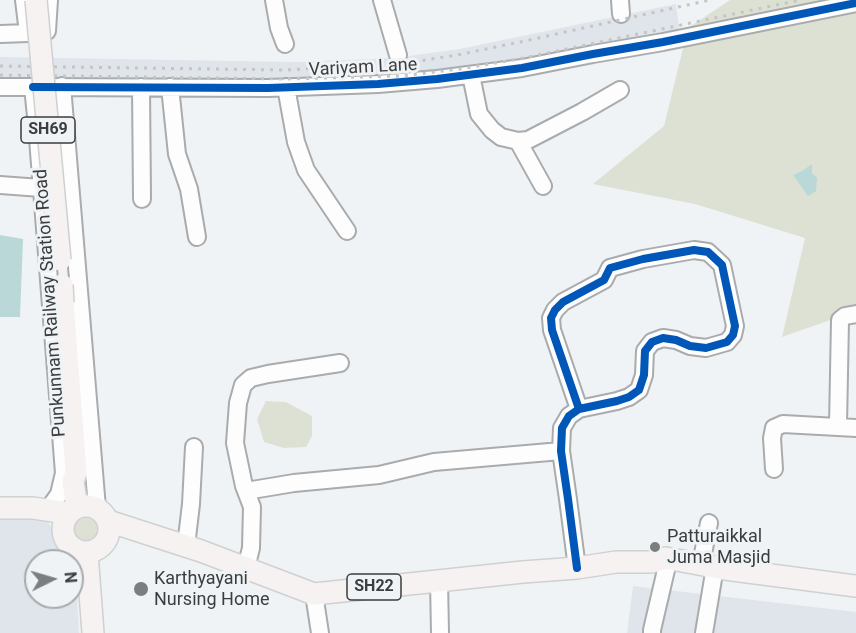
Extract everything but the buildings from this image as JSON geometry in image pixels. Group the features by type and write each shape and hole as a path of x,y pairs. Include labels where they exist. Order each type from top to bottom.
{"main road":[{"name":"SH69","path":"36,0 60,260 76,472 73,483 81,511 109,530 108,538 96,551 87,553 76,551 64,539 63,524 81,511"},
{"path":"0,508 81,511"},
{"name":"SH22","path":"81,511 186,546 314,594 616,562 659,566 666,558 707,572 761,584 856,597"},
{"path":"87,553 93,633"},
{"name":"SH22","path":"707,572 856,586"}],"street":[{"path":"24,0 28,33"},
{"path":"0,34 47,31 49,0"},
{"path":"274,0 279,28 285,44"},
{"path":"382,0 398,55"},
{"name":"Variyam Lane","path":"33,87 286,87 378,84 471,75 663,42 856,3"},
{"path":"471,75 479,114 501,137 518,141 528,140 620,90"},
{"path":"62,86 90,430 81,511"},
{"path":"0,87 33,87"},
{"name":"Punkunnam Railway Station Road","path":"33,87 64,473 59,494 81,511"},
{"path":"141,87 142,199"},
{"path":"170,87 177,154 189,189 197,237"},
{"path":"286,87 296,142 306,170 347,231"},
{"path":"518,141 543,186"},
{"path":"0,185 41,188"},
{"path":"576,568 561,452 562,428 568,416 579,409 630,397 639,390 644,375 645,351 652,342 663,338 706,348 727,342 733,335 735,326 722,265 708,252 694,250 643,259 610,268 604,280 562,302 555,310 551,318 552,330 579,409"},
{"path":"50,295 80,292"},
{"path":"838,426 840,320 845,316 856,314"},
{"path":"246,568 251,548 252,507 238,462 235,443 238,403 243,385 251,378 340,363"},
{"path":"774,469 772,438 774,428 783,424 856,428"},
{"path":"186,546 192,504 194,447"},
{"path":"246,491 294,483 379,475 434,462 561,452"},
{"path":"704,633 709,522"},
{"path":"652,633 659,566"},
{"path":"440,580 440,633"},
{"path":"314,594 320,633"}],"shaded area":[{"path":"730,0 856,0 856,311 782,337 805,238 695,204 593,184 664,126 688,28"},
{"path":"676,4 680,35 678,43 484,82 445,87 0,86 0,57 296,62 394,58 460,49"},
{"path":"266,401 286,402 312,416 312,436 306,447 284,448 264,442 257,419"},
{"path":"0,514 30,514 48,521 62,549 24,549 24,609 78,609 79,633 0,633"},
{"path":"86,518 94,522 98,530 94,538 86,542 78,538 74,530 78,522"},
{"path":"633,586 856,612 856,633 627,633"}],"water":[{"path":"812,164 812,173 817,178 816,191 808,196 793,175"},
{"path":"0,235 23,239 20,317 0,317"}],"railway":[{"path":"0,66 284,70 400,64 520,42 710,0"},
{"path":"0,75 285,79 401,76 519,59 800,0"}],"cycle path":[{"path":"33,87 268,88 378,84 437,79 522,68 856,3"},
{"path":"577,568 561,451 562,428 569,416 579,409 552,330 551,318 563,302 604,280 610,268 643,259 694,250 708,252 722,265 735,326 733,335 727,342 706,348 663,338 652,342 645,351 644,375 639,390 617,401 579,409"}],"place":[{"name":"Patturaikkal Juma Masjid","path":"655,547"},
{"name":"Karthyayani Nursing Home","path":"141,589"}]}
